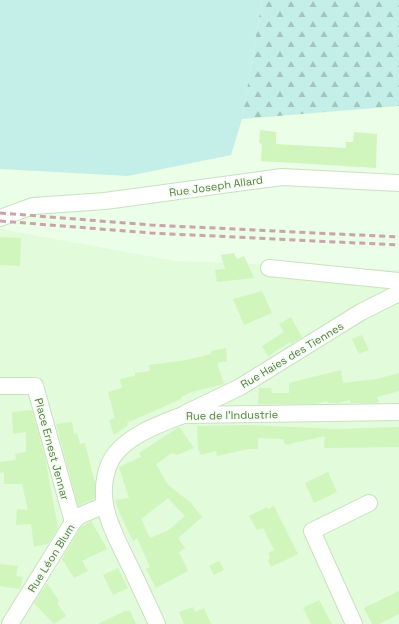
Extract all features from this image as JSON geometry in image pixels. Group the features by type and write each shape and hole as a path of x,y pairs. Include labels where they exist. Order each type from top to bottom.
{"street":[{"name":"Rue Joseph Allard","path":"0,218 33,206 105,201 282,177 399,183"},
{"path":"269,268 399,281"},
{"name":"Rue Haies des Tiennes","path":"183,415 240,386 361,312 399,293"},
{"name":"Place Ernest Jennar","path":"0,386 35,386 73,522"},
{"name":"Rue de l'Industrie","path":"157,624 116,536 105,505 105,481 109,466 115,454 128,442 151,428 183,415 399,412"},
{"path":"354,624 312,531 369,504"},
{"name":"Rue Léon Blum","path":"10,624 73,522 78,516 105,505"}],"shaded area":[{"path":"0,229 175,261 399,270 399,624 0,624"}],"green space":[{"path":"0,0 262,0 242,119 231,155 128,176 0,169"},
{"path":"262,0 399,0 399,106 242,119"}],"building":[{"path":"260,130 276,132 276,144 346,148 346,142 353,142 354,132 377,134 376,168 261,161 262,144 259,143"},
{"path":"0,237 21,238 20,266 0,265"},
{"path":"234,253 237,259 244,256 254,278 217,282 215,270 225,269 221,255"},
{"path":"262,291 272,313 244,325 233,299"},
{"path":"291,317 302,337 291,344 290,342 268,356 262,346 284,332 279,324"},
{"path":"362,335 369,350 359,354 352,339"},
{"path":"226,348 227,361 217,363 224,384 192,392 181,397 181,399 127,423 128,425 114,435 109,420 115,418 108,392 122,388 120,379 135,376 135,373 150,371 149,365 186,360 211,354 211,351"},
{"path":"341,370 343,383 377,379 399,373 399,391 377,397 379,402 375,403 350,403 350,400 337,403 328,403 327,401 316,404 258,404 259,388 271,388 272,393 289,393 289,383"},
{"path":"32,410 45,457 58,528 48,544 34,547 31,524 16,525 17,509 28,510 22,484 4,484 4,472 0,473 0,462 16,460 15,454 26,452 26,432 13,434 12,412"},
{"path":"72,422 74,434 77,433 80,444 85,443 95,483 95,498 78,506 56,424"},
{"path":"248,425 337,429 399,427 399,447 324,448 325,436 285,445 283,439 258,438 258,449 248,449 217,456 216,451 201,455 198,449 197,426"},
{"path":"179,427 194,448 177,455 172,453 156,464 168,485 191,503 202,517 178,538 185,548 179,552 188,571 156,588 146,569 150,567 137,538 133,541 115,500 129,498 119,467 141,457 139,453","holes":["168,498 185,516 169,530 150,538 141,519"]},
{"path":"328,472 337,492 314,503 305,483"},
{"path":"274,506 298,554 271,567 268,561 270,557 268,553 274,550 263,528 257,530 249,516 267,507 268,509"},
{"path":"91,521 107,549 82,561 88,571 74,578 62,559 80,528"},
{"path":"219,561 224,570 214,575 209,566"},
{"path":"0,564 18,566 16,576 23,577 20,589 0,586"},
{"path":"118,568 128,588 113,595 103,575"},
{"path":"47,583 59,601 57,603 66,616 54,624 34,603"},
{"path":"399,591 399,614 379,624 372,624 364,608"},
{"path":"319,600 332,624 311,624 303,608"},
{"path":"193,607 195,612 204,608 211,624 184,624 179,612"},
{"path":"125,611 130,611 136,624 98,624"}],"railway":[{"path":"0,213 151,225 399,237"},
{"path":"0,221 151,233 399,245"}]}
